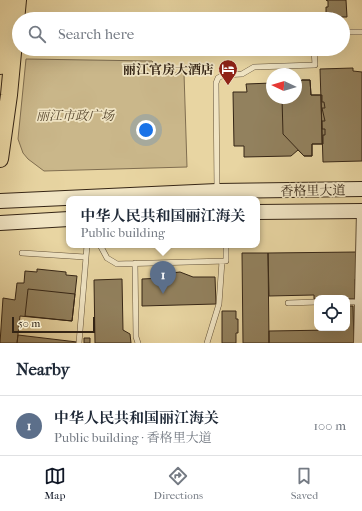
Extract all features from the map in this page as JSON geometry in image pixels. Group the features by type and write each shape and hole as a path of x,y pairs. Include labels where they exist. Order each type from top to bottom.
{"main road":[{"path":"0,66 6,0"},
{"path":"17,12 18,0"},
{"path":"0,159 13,56"},
{"name":"香格里大道","path":"108,196 217,191 362,189"},
{"name":"香格里大道","path":"0,201 66,198"},
{"name":"香格里大道","path":"260,212 362,211"},
{"path":"0,223 66,220"}],"street":[{"path":"359,343 362,211"}],"lane":[{"path":"350,32 362,32"},
{"path":"217,191 216,83 218,78 223,75 242,74 254,67 314,65 314,56"},
{"path":"79,343 86,248"},
{"path":"101,248 103,253 111,261 117,264 226,261 226,248"},
{"path":"22,253 85,257"},
{"path":"207,343 219,304 222,261"},
{"path":"135,263 136,337 138,343"},
{"path":"288,303 314,302"},
{"path":"350,302 360,302"}],"green space":[{"name":"丽江市政广场","path":"26,59 152,61 161,73 184,73 187,167 44,171 28,159 23,153 18,139"}],"building":[{"path":"326,0 346,0 347,12 326,12 328,1"},
{"path":"353,68 353,71 362,72 362,161 323,162 320,69"},
{"path":"302,80 310,80 311,95 321,95 322,144 312,144 312,156 304,156 298,150 291,156 244,157 244,146 234,146 233,92 247,92 246,84 266,83 266,104 302,104"},
{"path":"302,80 310,80 311,95 322,95 322,102 324,102 325,108 322,108 325,121 322,121 322,129 325,129 323,144 312,144 312,156 304,156 283,134 282,104 302,104"},
{"path":"357,252 358,279 355,279 355,299 350,299 350,295 269,296 268,253"},
{"path":"242,253 268,253 269,343 243,343"},
{"path":"37,269 66,272 66,275 77,276 72,321 20,316 17,343 0,343 3,298 15,300 17,283 24,283 25,271 37,272"},
{"path":"180,272 193,277 215,277 216,304 142,306 142,279 163,278 171,273"},
{"path":"122,279 123,330 130,334 131,343 95,343 94,280"},
{"path":"28,289 75,294 72,321 25,316"},
{"path":"350,306 353,306 354,343 269,343 269,331 350,331"},
{"path":"222,311 236,311 236,319 238,319 238,333 236,333 236,343 222,343"},
{"path":"18,335 77,342 77,343 17,343"},
{"path":"84,338 90,338 90,343 84,343"}],"place":[{"name":"丽江官房大酒店","path":"228,86"},
{"name":"中华人民共和国丽江海关","path":"163,294"}]}
